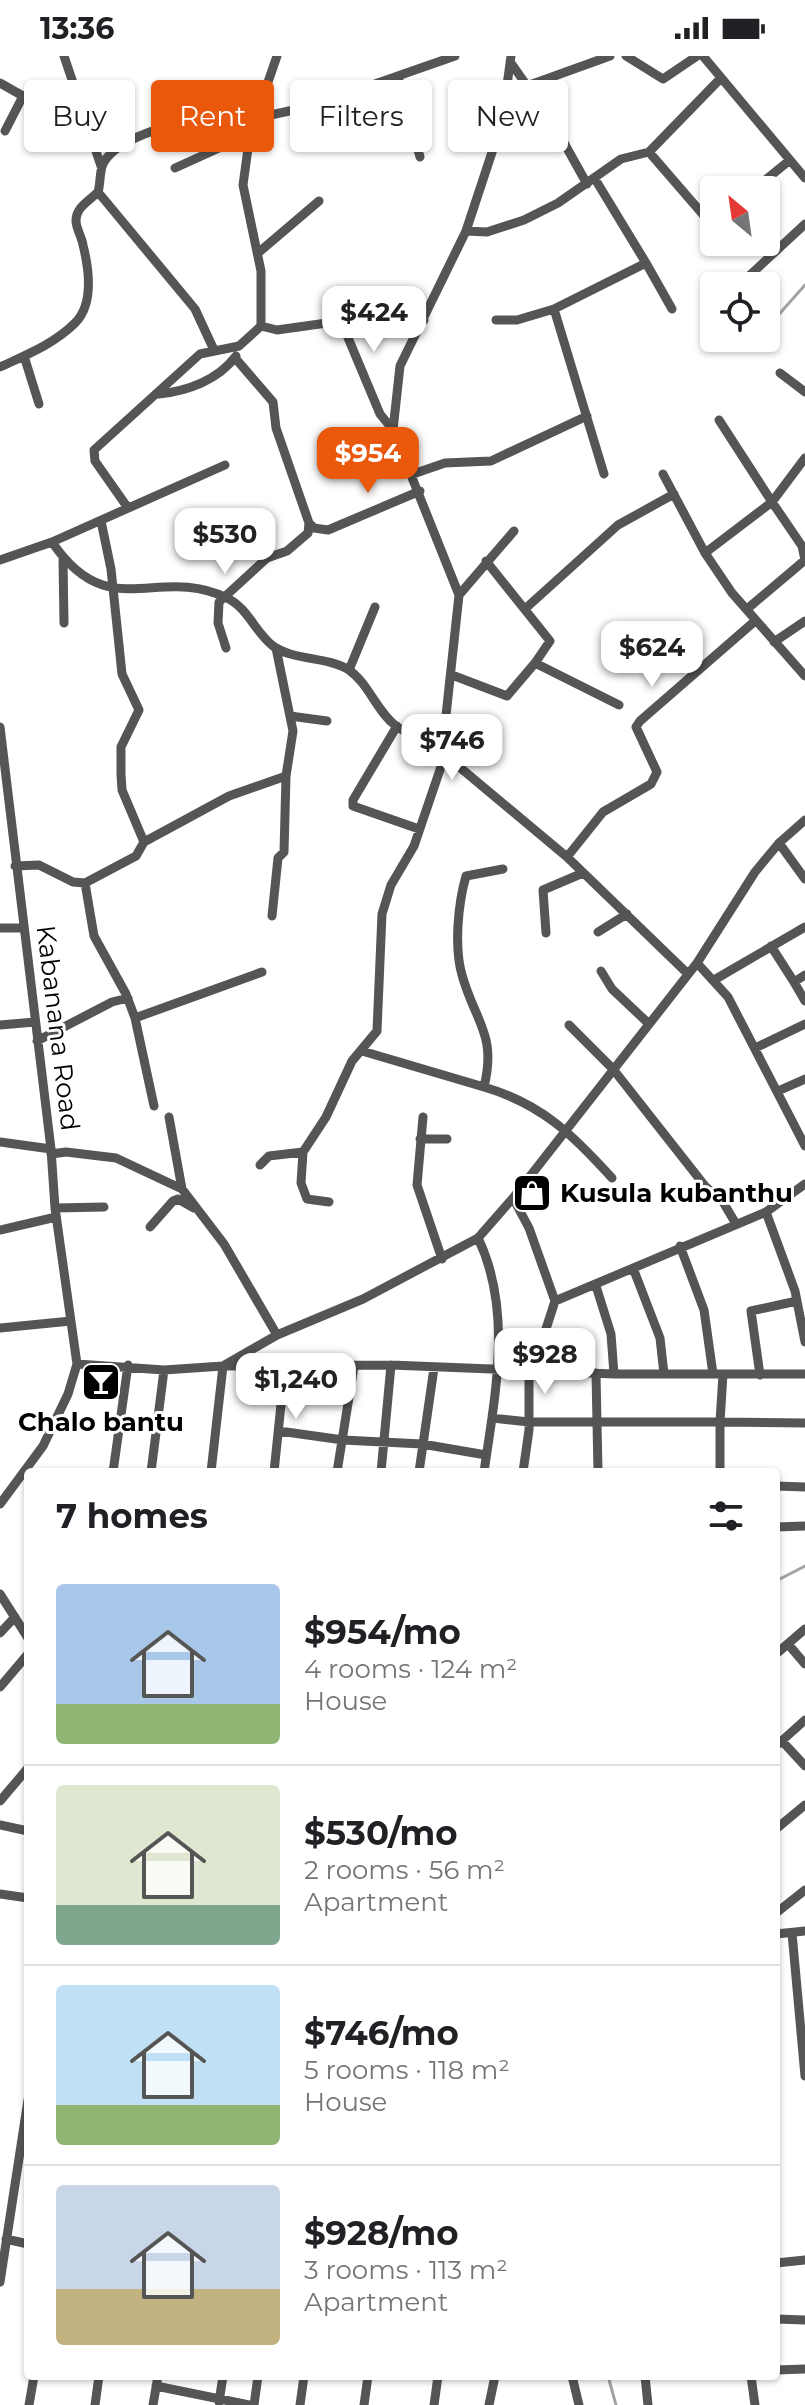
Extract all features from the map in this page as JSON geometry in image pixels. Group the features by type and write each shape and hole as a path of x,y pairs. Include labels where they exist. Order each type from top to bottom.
{"street":[{"path":"0,367 68,329 86,307 89,291 84,248 76,221 81,205 98,192 101,166 64,56"},
{"path":"268,80 277,56"},
{"path":"389,80 455,56"},
{"path":"543,80 610,56"},
{"path":"626,56 663,79 700,56 805,178"},
{"path":"511,60 521,80"},
{"path":"393,430 400,366 466,231 502,122 511,60"},
{"path":"398,77 420,157"},
{"path":"466,231 487,232 524,220 591,182 621,159 649,152 721,78"},
{"path":"0,83 23,96 5,131"},
{"path":"101,166 120,147 151,134"},
{"path":"568,146 646,263 672,309"},
{"path":"175,168 210,152"},
{"path":"248,152 243,185 258,253 261,326"},
{"path":"649,152 700,211"},
{"path":"770,176 790,160"},
{"path":"98,192 195,309 214,350"},
{"path":"258,253 319,201"},
{"path":"753,272 805,224"},
{"path":"496,320 517,320 554,309 646,263"},
{"path":"554,309 604,474"},
{"path":"261,326 277,330 341,321 424,320"},
{"path":"329,1202 312,1201 303,1193 303,1152 326,1117 344,1074 377,1031 382,914 391,885 419,829 445,753 459,595 413,474 393,430 380,414 341,321"},
{"path":"128,508 93,455 200,354 239,346 261,326"},
{"path":"159,394 194,387 236,359 239,346"},
{"path":"24,356 39,404"},
{"path":"236,359 273,402 276,428 311,527 328,530 420,491"},
{"path":"780,373 805,392"},
{"path":"413,474 445,463 477,465 491,461 587,416"},
{"path":"719,420 802,546 805,560 747,609"},
{"path":"705,553 772,502 805,458"},
{"path":"0,560 52,542 225,465"},
{"path":"663,474 705,553 755,621 805,676"},
{"path":"526,608 618,525 674,494"},
{"path":"101,521 113,589 122,674 139,710 121,747 122,790 144,842"},
{"path":"226,648 217,609 219,602 267,558 287,551 300,541 308,533 309,523"},
{"path":"459,595 514,531"},
{"path":"52,542 63,559 82,577 113,589 195,588 226,597 240,606 276,648 293,741 286,776 284,852 278,858 272,916"},
{"path":"63,559 64,623"},
{"path":"452,675 507,696 550,641 486,561"},
{"path":"349,670 375,607"},
{"path":"567,857 603,812 651,784 657,772 636,727 640,721 755,621"},
{"path":"774,642 805,621"},
{"path":"276,648 349,670 397,726 445,753 567,857 688,974"},
{"path":"535,663 619,705"},
{"path":"290,716 327,721"},
{"path":"397,726 353,800 353,806 419,829"},
{"name":"Kabanana Road","path":"0,727 51,1152 55,1213 77,1364 68,1394 43,1446 27,1468"},
{"path":"15,866 39,865 73,882 85,883 136,856 144,842 229,796 286,776"},
{"path":"223,1366 277,1335 363,1299 478,1238 513,1198 697,963 755,872 779,843 805,820"},
{"path":"779,843 805,879"},
{"path":"484,1087 491,1060 488,1037 461,972 460,916 466,876 503,869"},
{"path":"546,933 543,890 583,873"},
{"path":"85,883 94,936 128,998 135,1018 154,1106"},
{"path":"598,932 627,914"},
{"path":"714,980 805,927"},
{"path":"0,928 23,928"},
{"path":"771,946 805,1001"},
{"path":"697,963 728,997 804,1139"},
{"path":"601,971 612,989 648,1023"},
{"path":"135,1018 262,972"},
{"path":"794,982 805,975"},
{"path":"37,1041 91,1012 128,998"},
{"path":"0,1025 35,1022"},
{"path":"755,1048 805,1024"},
{"path":"569,1025 613,1069 705,1186 723,1202 736,1224"},
{"path":"362,1051 506,1093 567,1129 612,1178"},
{"path":"778,1091 805,1079"},
{"path":"169,1117 182,1189 224,1244 277,1335"},
{"path":"423,1117 417,1185 442,1259"},
{"path":"420,1139 447,1139"},
{"path":"0,1142 51,1152 116,1158 182,1189"},
{"path":"260,1165 269,1156 303,1152"},
{"path":"555,1301 766,1212 805,1184"},
{"path":"513,1198 529,1228 555,1301 545,1332 551,1371"},
{"path":"150,1227 173,1201 178,1199 194,1208"},
{"path":"0,1230 55,1213 104,1207"},
{"path":"766,1212 797,1301 805,1342"},
{"path":"478,1238 486,1255 500,1316 492,1418 484,1468"},
{"path":"680,1246 704,1310 718,1374 720,1468"},
{"path":"633,1268 660,1338 664,1374"},
{"path":"596,1286 611,1334 614,1374"},
{"path":"760,1375 751,1311 797,1301"},
{"path":"0,1328 71,1321"},
{"path":"77,1364 128,1365 164,1370 223,1366 391,1365 614,1374 805,1374"},
{"path":"114,1468 128,1365"},
{"path":"382,1468 391,1365"},
{"path":"211,1468 223,1366"},
{"path":"274,1468 285,1366"},
{"path":"338,1468 354,1366"},
{"path":"419,1468 434,1368"},
{"path":"152,1468 164,1370"},
{"path":"523,1468 529,1422 529,1370"},
{"path":"596,1373 598,1468"},
{"path":"492,1418 529,1422 805,1423"},
{"path":"279,1431 343,1440 422,1444 486,1455"},
{"name":"Kabanana Road","path":"0,1504 24,1472"},
{"path":"780,1486 805,1487"},
{"path":"780,1527 805,1526"},
{"path":"0,1594 24,1632"},
{"path":"0,1633 15,1617"},
{"path":"780,1651 805,1629"},
{"path":"788,1644 805,1664"},
{"path":"0,1687 24,1659"},
{"path":"805,1720 781,1742 805,1766"},
{"path":"0,1801 24,1773"},
{"path":"780,1825 805,1805"},
{"path":"0,1825 24,1830"},
{"path":"780,1910 805,1890"},
{"path":"0,1894 24,1897"},
{"path":"780,1934 805,1931"},
{"path":"792,1933 805,2076"},
{"path":"0,2282 24,2127"},
{"path":"6,2239 24,2243"},
{"path":"780,2263 805,2260"},
{"path":"780,2319 805,2320"},
{"path":"780,2370 805,2369"},
{"path":"29,2405 33,2380"},
{"path":"95,2405 98,2380"},
{"path":"219,2402 222,2380"},
{"path":"153,2405 157,2381 219,2402 252,2405 257,2380"},
{"path":"300,2405 303,2380"},
{"path":"364,2405 367,2380"},
{"path":"434,2405 437,2380"},
{"path":"489,2405 494,2380"},
{"path":"573,2380 579,2405"},
{"path":"645,2380 648,2405"},
{"path":"752,2380 755,2405"}],"waterway":[{"path":"780,313 805,285"},
{"path":"780,1579 805,1566"},
{"path":"609,2380 616,2405"}],"place":[{"name":"Kusula kubanthu","path":"532,1193"},
{"name":"Chalo bantu","path":"101,1382"}]}
